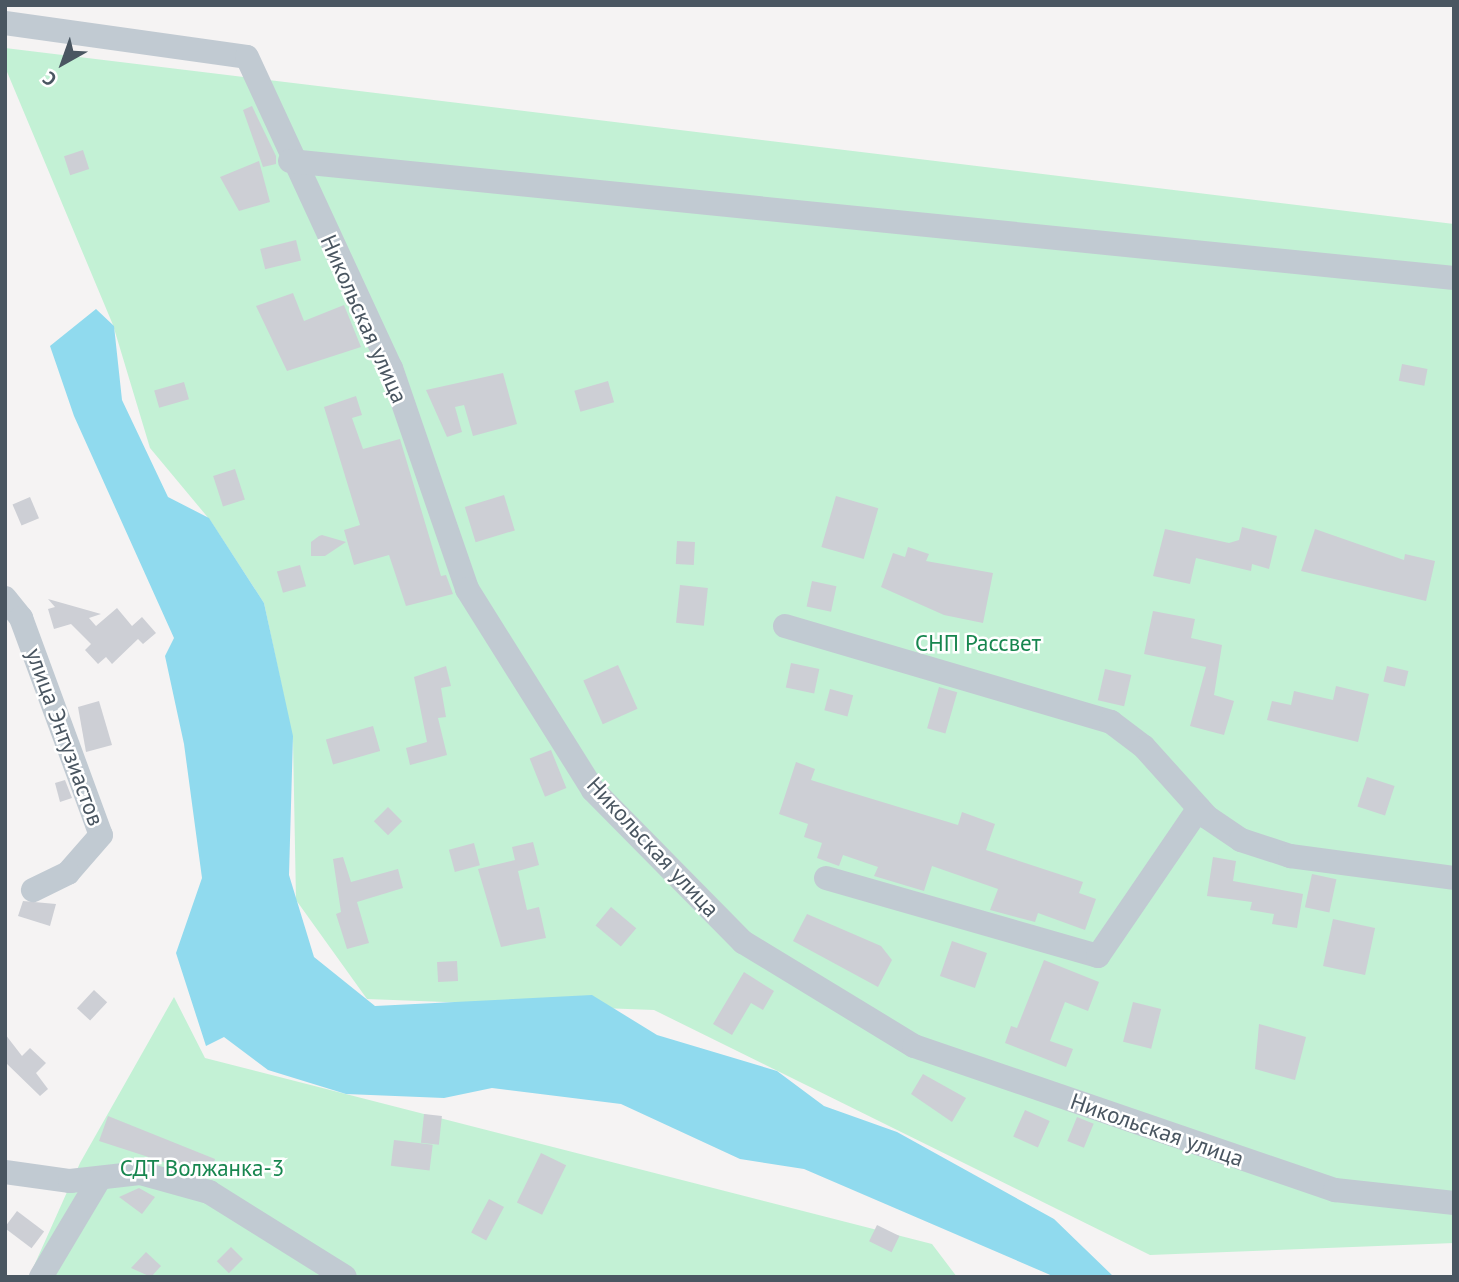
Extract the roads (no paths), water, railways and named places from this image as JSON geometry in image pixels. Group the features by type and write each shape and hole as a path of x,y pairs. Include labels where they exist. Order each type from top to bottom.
{"street":[{"name":"Никольская улица","path":"5,23 247,57 290,161 391,368 467,589 593,790 743,942 914,1046 1335,1190 1454,1203"},
{"path":"290,161 1454,278"},
{"name":"улица Энтузиастов","path":"5,598 21,618 101,835 68,873 33,890"},
{"path":"785,626 1111,722 1144,747 1199,808 1241,840 1290,856 1454,878"},
{"path":"826,878 1098,956 1199,808"},
{"path":"5,1172 70,1181 140,1173 209,1192 345,1277"},
{"path":"41,1277 100,1178"}],"water":[{"path":"96,309 114,326 122,400 168,497 209,518 264,603 293,736 289,875 314,957 375,1006 592,995 657,1035 777,1071 824,1106 897,1132 1054,1219 1114,1277 1055,1277 804,1169 740,1159 621,1104 492,1088 444,1098 346,1094 268,1070 224,1037 206,1046 176,953 202,878 184,744 165,656 174,638 74,416 50,346"}],"park label":[{"name":"СНП Рассвет","path":"978,643"},
{"name":"СДТ Волжанка-3","path":"202,1168"}]}
